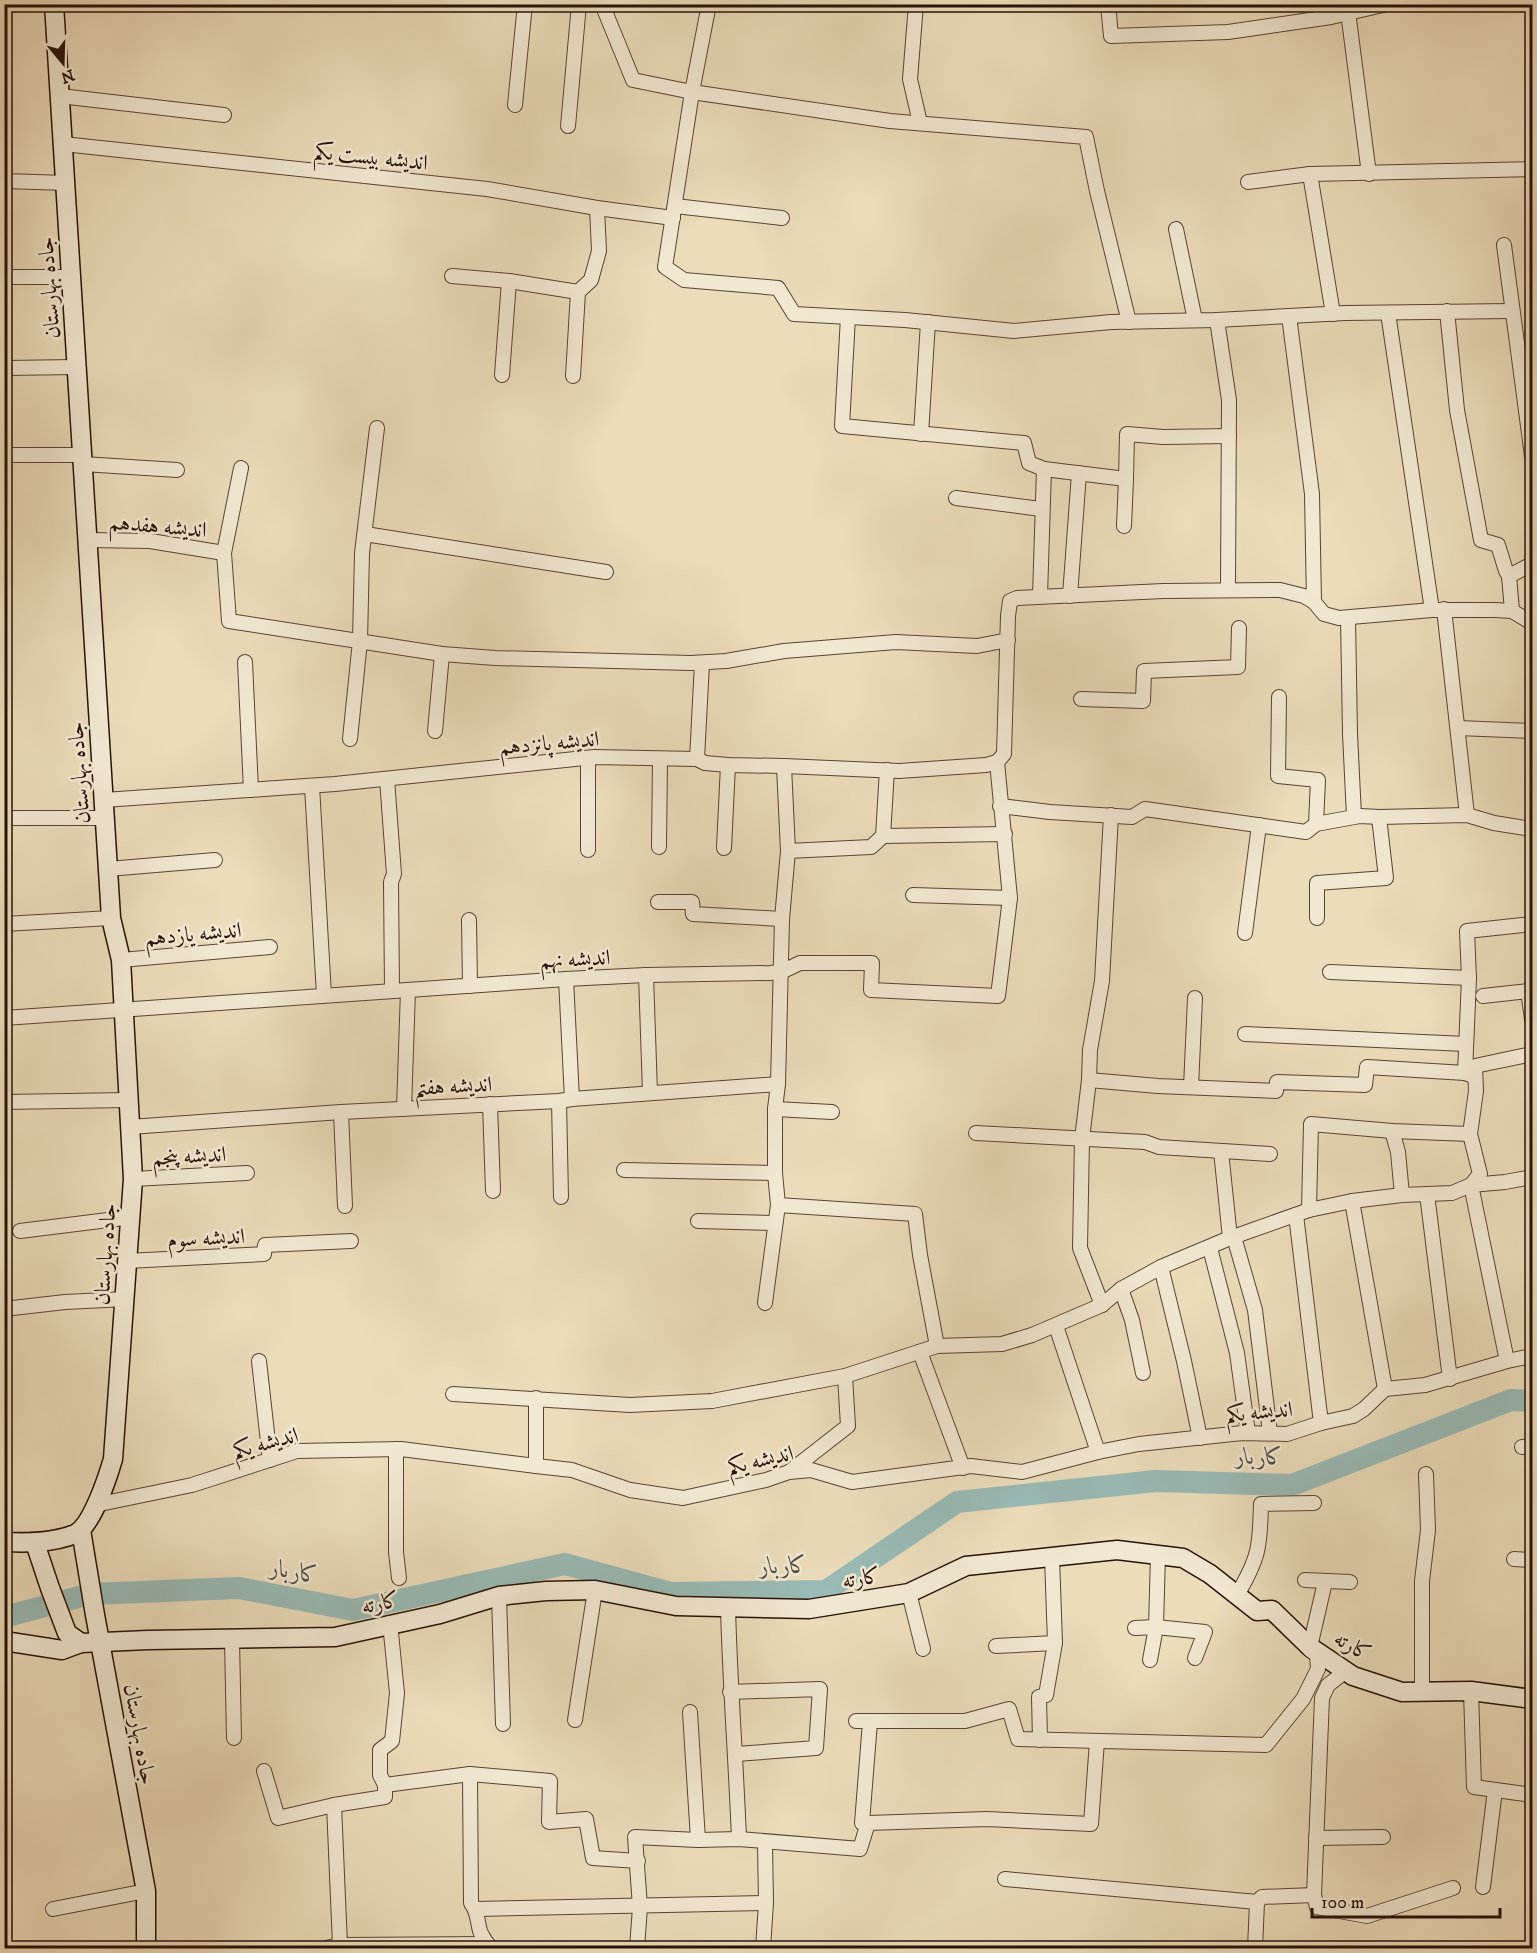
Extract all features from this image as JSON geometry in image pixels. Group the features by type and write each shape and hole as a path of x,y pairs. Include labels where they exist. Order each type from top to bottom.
{"street":[{"name":"جاده بهارستان","path":"54,4 111,918 120,960 133,1179 113,1459 104,1490 81,1530 146,1891 146,1948"},
{"path":"515,105 525,4"},
{"path":"568,126 579,5 585,4"},
{"path":"602,4 633,80 692,92 890,121 1086,137 1129,322"},
{"path":"710,4 692,92 665,267 684,280 778,288 794,314 1014,330 1129,322 1333,314 1512,311"},
{"path":"916,4 910,79 920,123"},
{"path":"1108,4 1111,36 1228,32 1331,17 1387,4"},
{"path":"1348,12 1369,174"},
{"path":"60,96 224,115"},
{"name":"اندیشه بیست یکم","path":"63,144 487,189 597,208 782,218"},
{"path":"1248,182 1311,174 1533,170"},
{"path":"1311,174 1333,314"},
{"path":"4,181 66,183"},
{"path":"573,376 578,292 591,280 599,251 597,208"},
{"path":"1176,229 1195,320"},
{"path":"1504,245 1512,311 1529,407 1533,456"},
{"path":"452,276 508,281 578,292"},
{"path":"4,277 71,277"},
{"path":"502,375 508,281"},
{"path":"1447,311 1457,410 1481,540 1498,545 1509,576 1512,610"},
{"path":"1388,313 1458,728 1467,815"},
{"path":"1289,316 1312,494 1314,602"},
{"path":"848,317 842,426 1024,443 1029,463 1044,469 1126,479"},
{"path":"1217,320 1229,400 1228,590"},
{"path":"921,434 928,322"},
{"path":"4,368 77,368"},
{"path":"350,739 360,641 364,534 377,429"},
{"path":"1124,526 1127,434 1163,437 1229,436"},
{"path":"4,455 83,460 177,470"},
{"path":"241,468 224,553 229,621 442,654 495,658 702,663 784,651 896,642 977,646 1008,640"},
{"path":"1040,596 1044,469"},
{"path":"1070,596 1079,473"},
{"path":"956,498 1041,509"},
{"path":"364,534 606,572"},
{"name":"اندیشه هفدهم","path":"88,540 150,541 224,553"},
{"path":"1509,576 1533,564"},
{"path":"913,895 1010,898 997,762 1005,754 1010,601 1040,596 1280,590 1304,596 1314,602 1324,614 1339,618 1438,610 1512,610 1533,623"},
{"path":"1348,618 1354,816"},
{"path":"1081,699 1143,702 1144,671 1238,667 1239,628"},
{"path":"435,731 442,654"},
{"path":"245,662 251,790"},
{"path":"697,759 702,663"},
{"path":"1279,697 1278,776 1318,780 1316,824"},
{"path":"1458,728 1533,731"},
{"path":"588,758 588,850"},
{"name":"اندیشه پانزدهم","path":"4,818 105,809 251,790 387,779 588,758 697,759 705,763 728,765 887,770 986,765 997,762"},
{"path":"659,847 660,759"},
{"path":"724,848 728,765"},
{"path":"765,1303 778,1205 775,1173 775,1109 778,1084 782,919 788,851 784,766"},
{"path":"883,836 887,770"},
{"path":"387,779 394,874 391,882 392,990"},
{"path":"312,786 324,995"},
{"path":"1000,806 1131,817 1145,809 1306,832 1316,824 1354,816 1467,815 1494,823 1533,829"},
{"path":"1102,1305 1080,1248 1082,1139 1090,1050 1102,981 1111,815"},
{"path":"1317,918 1317,883 1386,878 1379,817"},
{"path":"1245,933 1259,825"},
{"path":"788,851 871,847 883,836 1005,834"},
{"path":"108,869 215,860"},
{"name":"اندیشه نهم","path":"4,1018 392,990 646,975 781,972 800,963 872,963 871,990 998,996 1010,898"},
{"path":"658,902 692,902 693,914 782,919"},
{"path":"4,924 111,918"},
{"path":"469,921 470,986"},
{"path":"1507,1361 1472,1185 1480,1174 1470,1134 1476,1091 1470,1074 1466,1044 1469,978 1467,931 1533,924"},
{"name":"اندیشه یازدهم","path":"120,960 270,947"},
{"path":"1330,972 1469,978"},
{"path":"646,975 650,1093"},
{"path":"561,1197 566,980"},
{"path":"404,1109 408,990"},
{"path":"1483,996 1528,991 1533,1019"},
{"path":"1191,1087 1195,999"},
{"path":"1245,1035 1466,1044"},
{"path":"1470,1074 1475,1066 1533,1054"},
{"path":"1089,1080 1276,1091 1277,1082 1365,1085 1367,1067 1470,1074"},
{"name":"اندیشه هفتم","path":"130,1127 341,1112 565,1100 778,1084"},
{"path":"4,1102 128,1100"},
{"path":"490,1104 493,1191"},
{"path":"775,1109 832,1112"},
{"path":"341,1112 345,1206"},
{"path":"1321,1423 1303,1212 1311,1124 1392,1131 1470,1134"},
{"path":"1392,1131 1398,1152 1402,1195"},
{"path":"976,1133 1145,1142 1159,1147 1270,1154"},
{"path":"1221,1151 1232,1237 1255,1310 1270,1433"},
{"path":"624,1170 775,1173"},
{"name":"اندیشه پنجم","path":"133,1179 247,1173"},
{"path":"453,1394 630,1405 712,1401 845,1376 937,1346 1002,1344 1032,1335 1102,1305 1121,1289 1161,1267 1232,1237 1303,1212 1352,1201 1402,1195 1452,1193 1472,1185 1533,1177"},
{"path":"1427,1194 1450,1379"},
{"path":"1352,1201 1385,1389 1425,1385 1507,1361 1533,1356"},
{"path":"778,1205 915,1214 920,1255 937,1346"},
{"path":"20,1231 132,1217"},
{"path":"698,1221 775,1223"},
{"name":"اندیشه سوم","path":"126,1262 256,1255 264,1254 265,1245 351,1241"},
{"path":"1210,1248 1237,1353 1248,1433"},
{"path":"1161,1267 1200,1437"},
{"path":"1121,1289 1132,1320 1143,1373"},
{"path":"4,1309 65,1302 126,1299"},
{"path":"1056,1326 1098,1452"},
{"path":"920,1352 963,1467"},
{"path":"259,1361 270,1460"},
{"path":"789,1472 848,1426 845,1376"},
{"name":"اندیشه یکم","path":"95,1505 192,1485 297,1451 396,1449 572,1470 630,1490 683,1498 766,1480 789,1472 811,1470 852,1482 971,1466 1022,1472 1139,1444 1248,1433 1287,1434 1353,1416 1385,1389"},
{"path":"536,1398 536,1466"},
{"path":"396,1449 396,1552 399,1578"},
{"path":"1422,1693 1422,1581 1428,1530 1426,1474"},
{"path":"1237,1595 1253,1567 1260,1541 1261,1504 1314,1503"},
{"path":"4,1542 43,1541 76,1534 81,1530"},
{"path":"43,1541 50,1588 74,1638"},
{"name":"کارته","path":"4,1641 63,1650 74,1638 100,1642 335,1636 440,1614 499,1596 546,1591 595,1590 676,1606 809,1609 909,1593 966,1566 1117,1550 1183,1558 1210,1574 1257,1611 1272,1610 1310,1647 1353,1676 1402,1692 1471,1691 1533,1699"},
{"path":"1150,1660 1156,1627 1158,1555"},
{"path":"1040,1740 1039,1697 1046,1695 1055,1643 1052,1557"},
{"path":"1514,1559 1533,1560"},
{"path":"1305,1580 1350,1582"},
{"path":"1310,1647 1325,1582"},
{"path":"575,1720 595,1590"},
{"path":"909,1593 923,1649"},
{"path":"499,1596 503,1724"},
{"path":"728,1608 730,1692 736,1754 739,1839"},
{"path":"1097,1741 1091,1824 987,1819 862,1823 863,1721 965,1721 1009,1709 1018,1739 1266,1745 1303,1699 1318,1669 1317,1655 1302,1644 1283,1620"},
{"path":"264,1771 278,1818 334,1805 385,1797 385,1785 380,1775 380,1750 392,1741 397,1693 390,1623"},
{"path":"1135,1628 1156,1627 1205,1632 1196,1658"},
{"path":"232,1640 234,1738"},
{"path":"996,1646 1055,1643"},
{"path":"1346,1671 1328,1685 1322,1698 1314,1895 1317,1908 1367,1916 1453,1888"},
{"path":"730,1692 820,1689 816,1748 736,1754"},
{"path":"1471,1691 1474,1787 1533,1794"},
{"path":"690,1712 698,1840"},
{"path":"385,1785 470,1774 550,1781 549,1822 586,1819 593,1858 638,1861"},
{"path":"470,1774 471,1903 476,1909 480,1932 488,1946"},
{"path":"1483,1887 1495,1790"},
{"path":"334,1805 340,1945"},
{"path":"637,1948 640,1907 635,1837 739,1839 765,1843 860,1849 868,1823"},
{"path":"1316,1838 1383,1837"},
{"path":"763,1948 766,1903 765,1843"},
{"path":"1005,1879 1257,1902"},
{"path":"53,1909 146,1891"},
{"path":"1255,1948 1257,1902 1262,1897 1314,1895"},
{"path":"476,1909 766,1903"},
{"path":"326,1948 340,1945 488,1946"}],"waterway":[{"name":"کاربار","path":"4,1615 8,1616 90,1594 239,1588 353,1610 565,1564 671,1593 826,1591 957,1502 1156,1481 1292,1485 1511,1400 1532,1401"}]}
